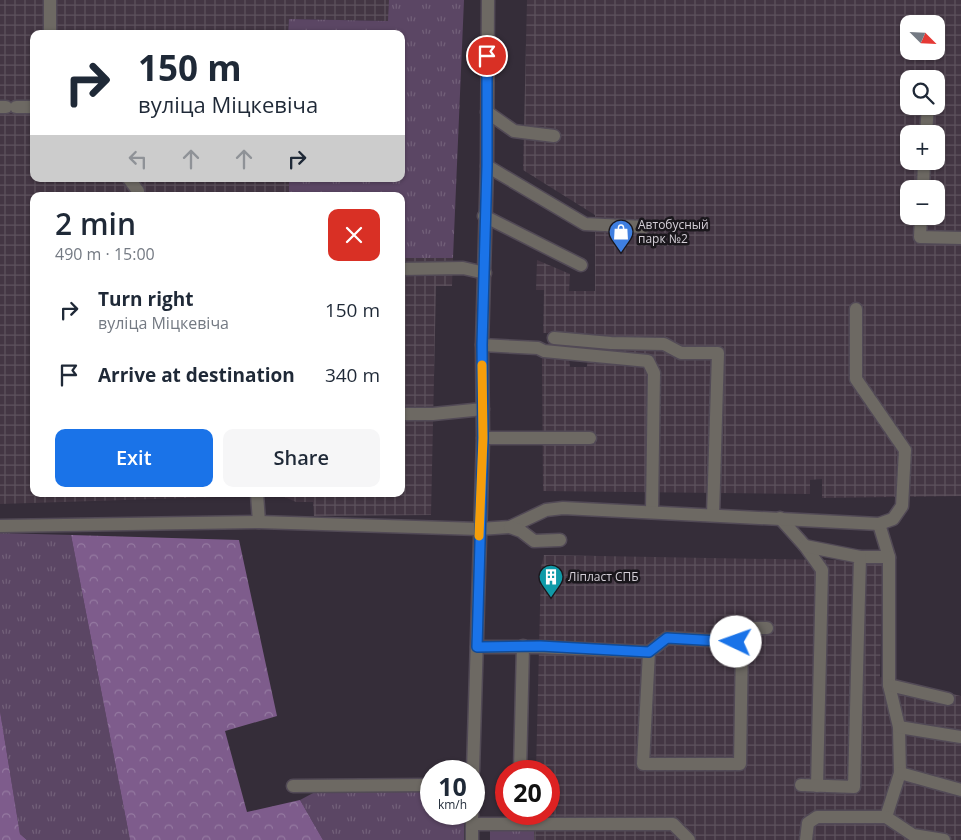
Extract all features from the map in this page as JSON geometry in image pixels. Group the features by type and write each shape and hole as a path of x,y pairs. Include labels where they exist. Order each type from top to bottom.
{"street":[{"path":"50,0 50,30"},
{"path":"472,760 483,438 482,345 484,216 487,166 488,0"},
{"path":"8,107 30,107"},
{"path":"487,112 514,131 554,136"},
{"path":"487,166 585,224 644,227"},
{"path":"484,216 581,265"},
{"path":"921,225 920,237 961,238"},
{"path":"405,269 463,268 484,273"},
{"path":"0,526 259,522 479,529 510,527 546,510 563,508 652,511 879,524 893,519 902,506 905,450 856,379 856,309"},
{"path":"554,338 611,343 664,344 681,353 718,353 713,515"},
{"path":"482,345 538,348 544,351 648,361 654,373 652,511"},
{"path":"405,414 433,414 483,409"},
{"path":"483,438 590,438"},
{"path":"257,497 259,522"},
{"path":"780,518 805,546 822,570 817,786"},
{"path":"879,524 889,558 889,685 899,727 900,773 886,817"},
{"path":"510,527 522,531 534,541 560,540"},
{"path":"805,546 860,557 889,558"},
{"path":"801,785 854,787 860,557"},
{"path":"736,642 735,628 767,628"},
{"path":"477,647 523,646 649,652 667,638 742,642 740,764 643,764 649,652"},
{"path":"520,760 523,646"},
{"path":"889,685 948,699"},
{"path":"899,727 961,737"},
{"path":"900,773 961,790"},
{"path":"293,786 420,785"},
{"path":"806,840 808,823 817,817 886,817 912,838 944,840"},
{"path":"560,820 673,824 689,840"},
{"path":"472,825 472,840"}],"shaded area":[{"path":"0,0 389,0 389,21 289,19 288,30 30,30 30,182 289,182 289,192 30,192 30,497 218,497 0,504"},
{"path":"527,0 961,0 961,496 822,498 822,479 810,480 810,494 543,491 542,358 569,358 570,367 587,367 588,349 548,347 548,333 543,333 544,290 536,290 537,260 570,274 569,291 595,291 595,215 523,170"},
{"path":"405,258 453,258 452,286 436,286 431,515 314,516 313,502 296,502 285,497 405,497"},
{"name":"Ліпласт СПБ","path":"544,555 883,561 880,677 961,696 961,840 534,840 535,825 560,825 560,760 536,760 541,567"}],"green space":[{"path":"389,0 464,0 453,258 405,258 405,192 289,192 289,182 405,182 405,30 288,30 289,19 388,21"},
{"path":"0,533 71,535 130,840 27,840 20,834 0,711"},
{"path":"71,535 239,540 277,716 225,731 247,812 300,800 323,840 130,840"},
{"path":"0,711 20,834 27,840 0,840"},
{"path":"420,791 420,825 464,825 464,840 323,840 300,800 315,792"},
{"path":"490,830 534,831 534,840 490,840"}],"slow traffic":[{"path":"479,536 483,438 482,365"}],"place":[{"name":"Автобусный парк №2","path":"621,253"},
{"name":"Ліпласт СПБ","path":"551,598"}],"route":[{"path":"487,56 487,166 484,216 482,345 483,438 477,647 540,646 649,652 667,638 736,642"}]}
